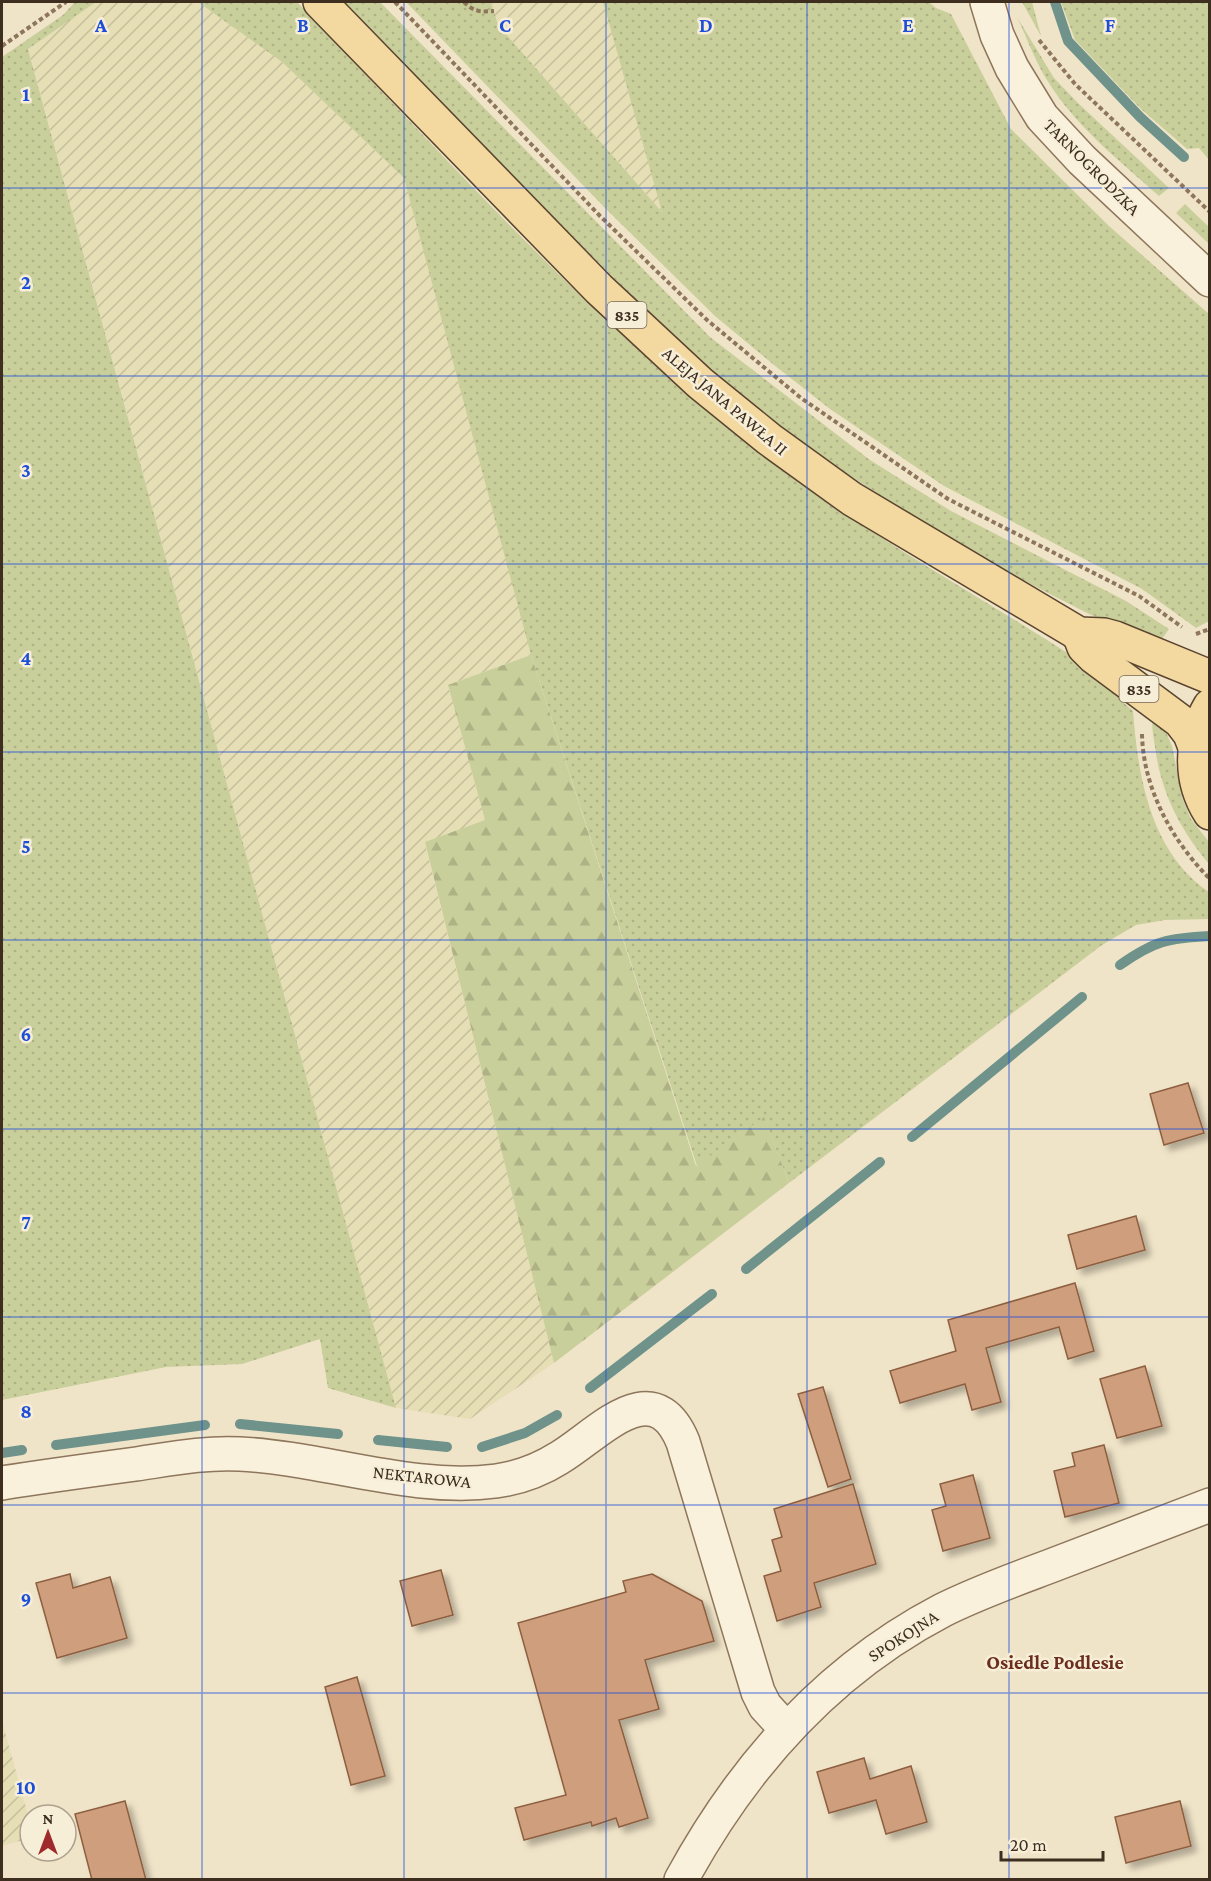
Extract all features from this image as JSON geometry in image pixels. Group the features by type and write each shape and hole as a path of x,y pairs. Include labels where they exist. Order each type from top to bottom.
{"main road":[{"name":"ALEJA JANA PAWŁA II","path":"320,2 599,289 700,383 769,439 861,504 1078,634 1104,635 1115,638 1209,677"},
{"name":"ALEJA JANA PAWŁA II","path":"1078,634 1084,647 1094,657 1180,721 1190,734 1195,747"},
{"name":"835","path":"1209,706 1195,747 1197,785 1209,813"}],"street":[{"name":"TARNOGRODZKA","path":"987,2 997,35 1012,68 1042,117 1082,160 1209,280"},
{"name":"NEKTAROWA","path":"2,1483 181,1457 239,1454 440,1483 482,1483 514,1478 544,1467 575,1448 618,1415 631,1410 645,1409 659,1412 670,1420 683,1442 758,1692 765,1706 786,1729"},
{"name":"SPOKOJNA","path":"681,1880 729,1799 786,1729 850,1671 885,1646 942,1611 996,1587 1209,1504"}],"path":[{"path":"2,46 66,2"},
{"path":"395,2 608,224 707,320 801,398 948,499 1139,596 1174,621"},
{"path":"464,2 471,9 480,12 494,11"},
{"path":"1050,51 1075,84 1209,212"}],"shaded area":[{"path":"96,2 198,2 282,62 404,178 522,617 531,655 448,685 485,820 425,843 554,1363 470,1419 396,1408 28,48"},
{"path":"491,2 603,2 663,213 498,25"},
{"path":"2,1721 25,1803 18,1803 18,1841 2,1846"}],"green space":[{"path":"75,2 96,2 28,49 396,1408 328,1388 320,1339 242,1364 166,1367 2,1400 2,57 63,15"},
{"path":"198,2 297,2 460,174 572,287 688,394 749,445 841,511 1082,662 1129,694 1124,703 1133,711 1139,761 1151,811 1160,834 1173,856 1189,875 1209,892 1209,919 1165,920 1136,925 1102,945 789,1183 764,1118 697,1166 531,655 404,178 282,62"},
{"path":"345,2 380,2 710,337 870,460 951,511 1126,601 1169,629 1157,646 1039,589 925,524 816,452 711,371 651,316"},
{"path":"406,2 491,2 498,25 662,212 603,2 929,2 936,8 951,14 1011,129 1109,226 1209,314 1209,621 1196,628 1142,589 944,486 830,409 715,316 606,209"},
{"path":"1022,2 1032,2 1041,36"},
{"path":"1061,2 1209,2 1209,160 1199,148 1187,149 1141,109 1075,40"},
{"path":"1017,17 1054,78 1169,188 1159,196 1084,128 1058,97 1043,73"},
{"path":"1185,204 1209,227 1209,244 1176,213"},
{"path":"531,655 696,1166 764,1117 789,1183 554,1363 425,842 485,820 448,685"},
{"path":"1153,720 1165,730 1172,746 1183,800 1191,819 1209,842 1209,864 1181,824 1167,795 1158,764 1152,730"}],"building":[{"path":"1188,1083 1204,1133 1164,1145 1150,1094"},
{"path":"1136,1216 1145,1250 1077,1269 1068,1235"},
{"path":"1075,1283 1094,1351 1068,1359 1059,1327 986,1348 1001,1402 972,1410 965,1384 900,1403 890,1371 956,1351 948,1320"},
{"path":"1145,1366 1162,1426 1117,1438 1100,1379"},
{"path":"823,1387 851,1479 828,1487 798,1394"},
{"path":"1104,1445 1119,1503 1065,1517 1054,1471 1075,1466 1072,1453"},
{"path":"973,1475 990,1538 943,1551 932,1510 946,1506 940,1484"},
{"path":"853,1484 876,1564 814,1583 821,1607 777,1621 764,1576 781,1571 772,1540 782,1537 774,1509"},
{"path":"441,1570 453,1615 412,1626 400,1581"},
{"path":"70,1574 73,1588 110,1577 127,1638 57,1658 36,1583"},
{"path":"652,1574 702,1601 714,1641 645,1660 659,1709 619,1720 648,1818 619,1827 616,1818 592,1826 591,1822 524,1840 515,1808 566,1795 518,1623 626,1592 623,1581"},
{"path":"357,1677 385,1776 351,1785 325,1687"},
{"path":"864,1758 870,1779 911,1766 927,1822 886,1834 876,1800 829,1813 817,1772"},
{"path":"125,1801 146,1880 92,1880 78,1826 78,1813"},
{"path":"1180,1801 1191,1846 1126,1863 1115,1817"}],"waterway":[{"path":"1055,2 1068,41 1140,117 1184,157"},
{"path":"1120,965 1162,942 1210,936"},
{"path":"912,1137 1082,997"},
{"path":"746,1269 880,1162"},
{"path":"590,1388 712,1294"},
{"path":"482,1447 525,1433 557,1415"},
{"path":"240,1424 338,1434"},
{"path":"56,1445 205,1425"},
{"path":"378,1440 447,1447"},
{"path":"2,1453 22,1450"}],"district":[{"name":"Osiedle Podlesie","path":"1055,1662"}]}
